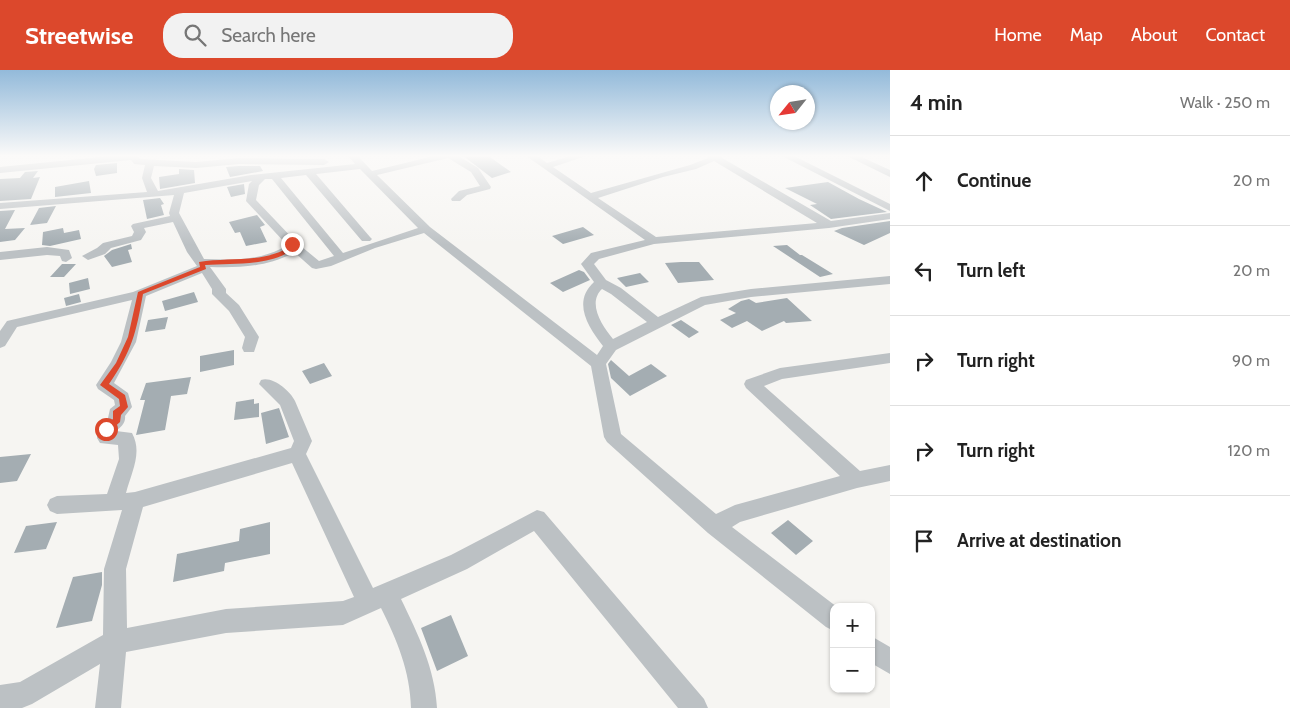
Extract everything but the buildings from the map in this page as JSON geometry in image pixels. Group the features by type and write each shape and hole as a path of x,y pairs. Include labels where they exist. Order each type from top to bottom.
{"street":[{"path":"150,185 153,191 151,195"},
{"path":"0,206 151,195 216,185"},
{"path":"254,185 251,201 294,246 316,265 327,263 371,246 426,229"},
{"path":"282,185 337,253"},
{"path":"320,185 366,240"},
{"path":"382,185 426,229 598,364 613,437 715,526 830,616"},
{"path":"456,198 463,193 486,187 485,185"},
{"path":"572,185 654,242"},
{"path":"590,197 632,185"},
{"path":"760,185 829,225"},
{"path":"843,185 890,208"},
{"path":"180,191 174,213 193,252 219,290 219,294 226,299 240,316 252,337 249,348"},
{"path":"656,322 616,291 601,283 587,264 595,256 654,242 829,225 890,216"},
{"path":"88,256 100,251 107,245 137,238 140,232 138,226 177,218"},
{"path":"0,343 12,324 140,293 202,266 281,255 294,246"},
{"path":"0,256 47,251 65,253 66,258"},
{"path":"598,364 611,346 701,301 751,293 890,280"},
{"path":"601,283 593,288 589,297 590,313 599,333 611,346"},
{"path":"114,502 128,459 126,438 106,438 106,429 117,420 116,414 124,407 122,397 104,385 119,364 132,337 140,293"},
{"path":"857,480 752,384 780,374 890,358"},
{"path":"57,505 135,501 297,454 303,441 298,426 287,401 267,384"},
{"path":"297,454 377,598 403,627 419,672 425,697 424,708"},
{"path":"715,526 735,514 857,480 890,473"},
{"path":"108,708 115,642 115,570 135,501"},
{"path":"0,698 23,695 115,642 226,621 343,613 459,562 537,519 695,708"},
{"path":"875,651 890,662"},
{"path":"27,708 41,685"}],"route":[{"path":"106,429 117,420 116,414 124,407 122,397 104,385 119,364 132,337 140,293 204,268 201,264 255,260 281,255 294,246 292,244"}]}
